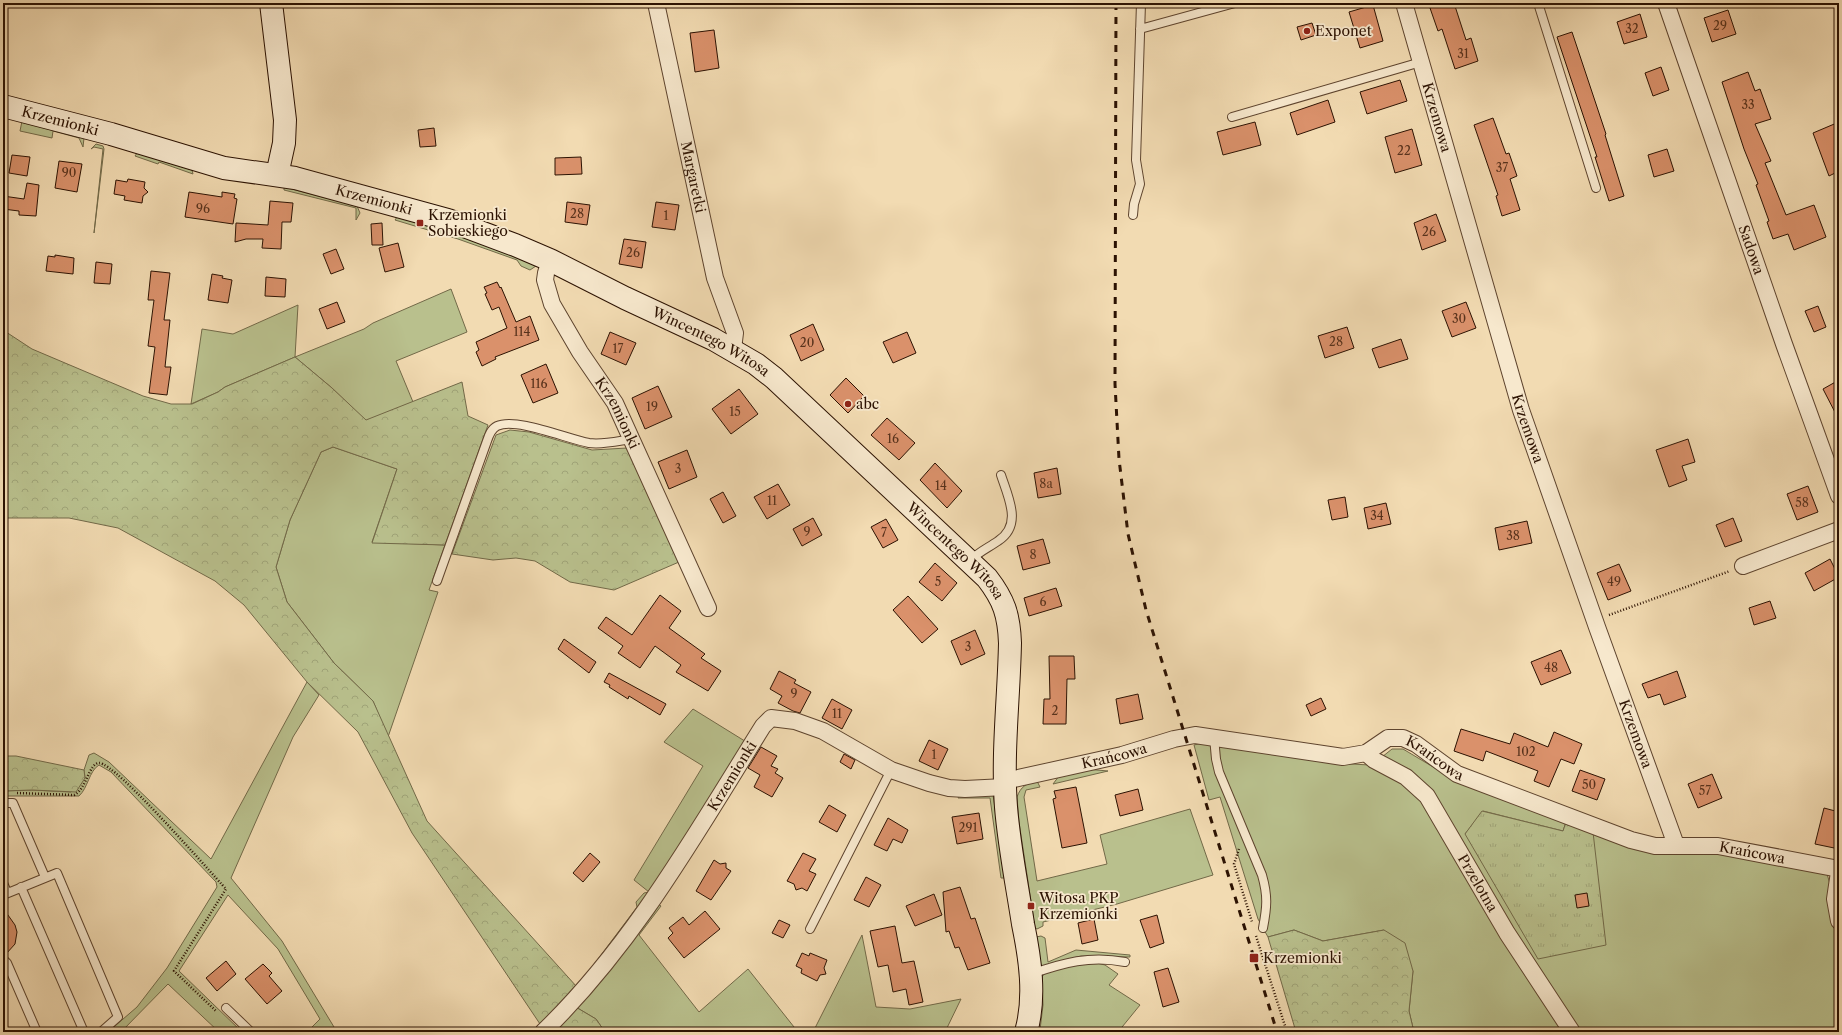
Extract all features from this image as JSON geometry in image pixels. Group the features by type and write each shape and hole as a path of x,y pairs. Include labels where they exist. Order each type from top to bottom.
{"street":[{"path":"271,3 285,120 284,143 277,175"},
{"name":"Margaretki","path":"656,3 715,278 735,333 733,349"},
{"name":"Krzemowa","path":"1404,3 1521,410 1676,845"},
{"name":"Sadowa","path":"1666,3 1784,344 1839,496"},
{"name":"Krzemionki","path":"3,106 111,134 224,168 277,175 308,182 448,220 515,244 550,260 546,272 546,280 552,304 580,352 615,403 708,608"},
{"name":"Wincentego Witosa","path":"550,260 625,298 733,349 756,364 774,378 987,578 998,593 1005,608 1009,624 1009,699 1005,784 1008,827 1026,936 1030,974 1030,1031"},
{"path":"1743,566 1839,530"},
{"name":"Krzemionki","path":"543,1032 582,991 644,914 674,870 767,721 775,717 817,728 891,770 949,788 964,789 1005,784"},
{"name":"Krańcowa","path":"1005,784 1114,757 1174,739 1195,735 1344,757 1366,753 1388,738 1403,738 1416,744 1457,774 1630,840 1655,846 1718,846 1839,869"},
{"name":"Przelotna","path":"1366,753 1374,760 1406,777 1427,796 1507,933 1572,1032"},
{"path":"1839,872 1835,899 1839,921"}],"lane":[{"path":"1134,215 1134,204 1140,184 1136,160 1141,3"},
{"path":"1140,29 1236,3"},
{"path":"1538,3 1596,188"},
{"path":"1232,117 1421,62"},
{"path":"437,581 487,441 496,426 508,423 520,425 591,443 608,443 632,439"},
{"path":"970,562 976,555 1007,534 1012,524 1012,512 1001,475"},
{"path":"1214,737 1219,772 1262,875 1267,892 1267,906 1263,928"},
{"path":"810,929 891,770"},
{"path":"3,803 13,803 45,877"},
{"path":"3,883 5,893 57,873 118,1017 101,1032"},
{"path":"21,887 84,1032"},
{"path":"3,958 7,962 37,1032"},
{"path":"1030,974 1062,964 1087,959 1109,959 1124,962"},
{"path":"226,1008 251,1032"}],"path":[{"path":"1595,621 1743,566"},
{"path":"10,793 74,795 81,790 93,766 97,763 102,763 129,785 167,825 226,889 174,970 222,1017"},
{"path":"1239,848 1234,864 1253,925"},
{"path":"1255,933 1287,1032"}],"green space":[{"path":"22,121 84,138 83,147 79,138 53,131 52,138 20,131"},
{"path":"96,144 103,146 104,149 94,233 103,149 94,147 91,149"},
{"path":"137,153 192,170 193,174 159,162 158,164 135,156"},
{"path":"284,187 357,206 360,213 356,220 356,208 284,190"},
{"path":"397,217 485,245 536,266 530,270 521,266 517,260 458,239 395,220"},
{"path":"451,289 467,332 396,361 413,402 366,421 332,388 295,357 364,329 373,323"},
{"path":"298,305 295,357 225,387 218,392 191,404 202,329 233,334"},
{"path":"3,330 32,349 143,396 171,404 192,404 218,392 225,387 295,357 332,388 366,420 462,382 468,416 488,425 445,545 372,543 397,469 333,447 321,452 290,520 276,567 287,602 334,663 373,701 427,821 577,987 540,1024 412,833 358,732 307,682 244,605 215,581 118,528 69,518 3,518"},
{"path":"510,430 529,432 592,450 627,448 679,562 614,590 570,582 535,561 516,558 493,560 452,554 496,435"},
{"path":"333,447 397,469 372,542 445,545 429,590 438,592 388,737 373,701 334,663 287,602 276,567 290,520 321,452"},
{"path":"307,682 319,695 293,737 231,878 282,941 337,1032 307,1032 320,1019 278,949 228,895 179,971 242,1032 219,1032 168,984 121,1032 108,1032 137,1007 167,968 217,887 216,882 111,772 99,765 93,771 85,789 79,796 3,796 3,791 32,790 71,792 85,778 84,770 89,755 94,753 109,762 211,859"},
{"path":"693,709 748,743 614,946 538,1032 532,1032 577,987 637,907 636,902 644,893 649,892 634,880 703,766 664,742"},
{"path":"1202,743 1336,763 1369,765 1386,772 1425,798 1567,1032 1414,1032 1409,1011 1413,971 1384,930 1323,941 1294,930 1268,937 1258,919 1220,797 1209,800 1194,745"},
{"path":"1392,749 1403,749 1455,780 1566,822 1563,831 1483,811 1465,834 1593,832 1724,854 1827,874 1830,884 1832,916 1839,942 1839,1032 1578,1032 1511,930 1434,798 1382,757"},
{"path":"3,756 16,756 84,770 85,778 76,792 32,790 3,791"},
{"path":"1086,769 1108,771 1053,784 1059,776"},
{"path":"1037,781 1040,787 1026,790 1024,797 1037,881 1107,864 1100,835 1190,809 1213,875 1117,904 1043,922 1043,926 1037,929 1035,928 1019,822 1017,797 1020,790 1024,786"},
{"path":"960,794 993,795 1005,878 1001,878 990,798 958,798"},
{"path":"1482,811 1563,831 1566,822 1593,832 1606,945 1538,959 1465,834"},
{"path":"658,904 661,906 639,935 699,1012 748,969 798,1032 681,1032 679,1030 675,1032 605,1032 596,1019 574,1006"},
{"path":"1294,930 1323,941 1384,930 1405,943 1413,971 1409,1011 1414,1032 1296,1032 1268,937"},
{"path":"862,935 876,1007 910,1009 961,999 945,1032 813,1032"},
{"path":"1041,936 1045,938 1048,962 1076,950 1130,955 1130,957 1081,956 1043,966 1040,964 1036,937"},
{"path":"1097,963 1105,965 1118,974 1109,985 1140,1005 1118,1032 1047,1032 1040,1030 1043,1005 1042,977 1044,974 1065,966"},
{"path":"574,1006 596,1019 605,1032 549,1032"}],"building":[{"path":"1444,3 1454,3 1466,40 1471,38 1478,61 1455,69 1442,29 1438,31 1430,8"},
{"path":"1373,5 1383,41 1360,48 1349,12"},
{"path":"1728,10 1736,34 1712,42 1704,18"},
{"path":"1640,14 1647,37 1624,44 1617,22"},
{"name":"Exponet","path":"1312,23 1316,35 1301,40 1297,27"},
{"path":"714,30 719,68 695,72 690,33"},
{"path":"1572,32 1606,134 1605,135 1624,196 1609,201 1595,157 1597,157 1557,37"},
{"path":"1661,67 1669,90 1653,96 1645,73"},
{"path":"1748,72 1755,91 1760,89 1771,119 1755,124 1771,161 1765,163 1786,215 1814,205 1826,237 1794,250 1788,234 1773,239 1767,222 1769,221 1756,185 1758,184 1744,149 1722,82"},
{"path":"1400,80 1407,101 1367,114 1360,92"},
{"path":"1328,100 1335,122 1297,135 1290,113"},
{"path":"1493,118 1506,154 1509,153 1517,176 1510,179 1520,210 1502,216 1496,196 1498,195 1474,125"},
{"path":"1255,122 1261,145 1223,155 1217,132"},
{"path":"1839,122 1839,171 1829,176 1813,133"},
{"path":"434,128 436,146 420,147 418,130"},
{"path":"1412,129 1422,165 1395,173 1385,137"},
{"path":"1667,149 1674,171 1654,177 1648,155"},
{"path":"12,155 30,157 27,176 9,173"},
{"path":"581,157 582,174 555,175 555,158"},
{"path":"59,161 82,164 77,192 55,188"},
{"path":"128,179 145,182 144,188 148,192 143,196 142,203 124,200 125,196 114,194 116,180 127,182"},
{"path":"27,183 39,185 36,216 19,215 19,211 3,209 3,196 24,199"},
{"path":"189,192 222,197 222,192 235,194 234,198 237,199 233,224 185,217"},
{"path":"270,201 293,203 291,222 282,222 281,249 262,248 263,239 246,239 235,242 236,223 268,225"},
{"path":"567,202 590,205 587,225 565,222"},
{"path":"656,202 679,205 675,230 652,227"},
{"path":"1436,214 1446,241 1422,250 1414,223"},
{"path":"382,223 383,245 372,245 371,224"},
{"path":"624,239 646,242 642,268 619,264"},
{"path":"398,243 404,267 385,272 379,248"},
{"path":"336,249 344,269 331,274 323,254"},
{"path":"55,255 74,258 73,274 46,271 48,256 55,257"},
{"path":"96,262 112,264 110,284 94,283"},
{"path":"151,271 170,273 164,320 170,320 165,367 171,367 167,395 149,393 155,347 148,346 154,300 148,300"},
{"path":"212,274 223,276 222,278 232,280 228,303 208,300"},
{"path":"266,277 286,279 285,297 265,296"},
{"path":"497,282 500,288 501,287 516,322 530,316 539,340 495,357 496,359 482,366 476,352 479,350 476,342 507,328 499,307 492,310 485,294 487,293 484,287"},
{"path":"337,302 345,322 327,329 319,309"},
{"path":"1466,302 1476,328 1452,337 1442,311"},
{"path":"1818,306 1826,327 1814,332 1805,311"},
{"path":"813,324 824,350 801,361 790,335"},
{"path":"1347,327 1354,348 1325,358 1318,336"},
{"path":"610,332 636,343 626,365 601,354"},
{"path":"907,332 916,353 893,363 883,342"},
{"path":"1401,339 1408,359 1379,368 1372,349"},
{"path":"546,364 558,393 533,403 521,375"},
{"path":"846,378 864,396 848,413 830,395"},
{"path":"1839,380 1839,420 1823,389"},
{"path":"658,386 672,417 645,429 632,398"},
{"path":"739,389 758,414 731,434 712,409"},
{"path":"887,418 915,443 899,460 871,435"},
{"path":"1688,439 1695,462 1682,466 1687,480 1669,487 1656,450"},
{"path":"687,450 697,477 669,489 658,462"},
{"path":"935,463 962,491 947,508 920,480"},
{"path":"1057,468 1061,494 1038,498 1034,473"},
{"path":"778,484 790,505 767,519 754,497"},
{"path":"1808,486 1818,512 1797,520 1787,494"},
{"path":"723,492 736,516 723,523 710,499"},
{"path":"1345,497 1348,517 1332,520 1328,500"},
{"path":"1386,503 1391,524 1368,529 1364,508"},
{"path":"813,518 822,535 802,546 793,529"},
{"path":"1733,518 1742,541 1725,547 1716,525"},
{"path":"886,519 898,540 883,548 871,527"},
{"path":"1527,521 1532,543 1499,550 1495,528"},
{"path":"1043,539 1050,563 1023,570 1017,546"},
{"path":"1830,559 1839,577 1814,591 1805,573"},
{"path":"935,563 957,583 942,601 919,582"},
{"path":"1619,564 1631,591 1608,600 1597,573"},
{"path":"1056,588 1062,606 1029,616 1024,598"},
{"path":"660,595 681,611 669,628 705,654 701,658 721,671 708,691 676,672 681,665 655,646 640,668 618,653 623,646 598,628 606,617 632,635"},
{"path":"908,596 938,629 922,643 893,610"},
{"path":"1770,601 1776,618 1754,625 1749,608"},
{"path":"975,630 985,654 961,665 951,641"},
{"path":"564,639 596,662 589,673 558,649"},
{"path":"1561,650 1571,673 1541,685 1531,662"},
{"path":"1049,656 1074,656 1075,679 1067,679 1066,724 1043,724 1044,699 1050,699"},
{"path":"779,671 796,680 794,683 811,692 800,713 778,703 782,696 770,689"},
{"path":"1677,671 1686,697 1664,705 1660,694 1648,698 1642,684"},
{"path":"609,673 666,704 660,715 629,696 628,699 609,687 610,685 604,682"},
{"path":"1138,694 1143,719 1120,724 1116,699"},
{"path":"1321,698 1326,709 1311,716 1306,705"},
{"path":"832,699 852,710 842,729 822,718"},
{"path":"1461,729 1510,744 1514,733 1548,747 1554,732 1582,744 1574,764 1561,759 1549,787 1534,781 1538,771 1486,751 1483,761 1454,751"},
{"path":"929,740 948,749 938,770 919,761"},
{"path":"761,747 777,756 771,766 778,769 775,773 783,778 772,797 754,787 760,775 748,768"},
{"path":"844,754 855,760 851,769 840,762"},
{"path":"1580,770 1605,779 1597,800 1572,791"},
{"path":"1712,774 1722,798 1698,808 1688,784"},
{"path":"1076,787 1087,843 1062,848 1053,799 1056,798 1054,791"},
{"path":"1138,789 1143,810 1120,816 1115,795"},
{"path":"829,805 846,815 837,832 819,822"},
{"path":"1824,808 1839,812 1839,849 1815,844"},
{"path":"979,813 983,839 957,844 952,817"},
{"path":"888,818 908,830 902,843 893,839 887,851 874,845"},
{"path":"590,853 600,862 583,882 573,873"},
{"path":"803,853 816,859 809,871 816,874 807,891 802,888 796,890 794,884 787,881"},
{"path":"714,860 720,864 726,863 726,868 731,871 711,900 696,891"},
{"path":"866,877 881,885 869,907 854,900"},
{"path":"960,887 971,919 975,918 990,963 968,970 959,947 955,948 949,931 946,932 943,892"},
{"path":"1587,893 1589,906 1577,908 1575,895"},
{"path":"934,894 942,915 915,926 906,906"},
{"path":"3,908 15,925 17,932 15,944 6,954 3,954"},
{"path":"705,911 720,929 684,958 668,938 673,933 669,928 683,917 689,925"},
{"path":"1157,915 1164,943 1150,948 1140,920"},
{"path":"1094,919 1098,940 1082,944 1078,923"},
{"path":"779,920 790,925 783,938 772,933"},
{"path":"895,926 902,963 914,961 923,1002 909,1005 906,989 893,992 888,965 878,967 870,931"},
{"path":"802,953 809,956 810,953 827,960 824,968 826,974 820,975 817,981 801,973 802,969 796,966"},
{"path":"226,961 236,974 217,991 206,978"},
{"path":"263,964 272,973 269,976 282,991 267,1004 245,979"},
{"path":"1168,968 1179,1002 1163,1007 1154,972"}],"railway":[{"path":"1116,3 1115,384 1119,459 1128,534 1146,610 1277,1032"}],"place":[{"name":"Exponet","path":"1307,31"},
{"name":"Krzemionki Sobieskiego","path":"420,223"},
{"name":"abc","path":"848,404"},
{"name":"Witosa PKP Krzemionki","path":"1031,906"},
{"name":"Krzemionki","path":"1254,958"}]}
